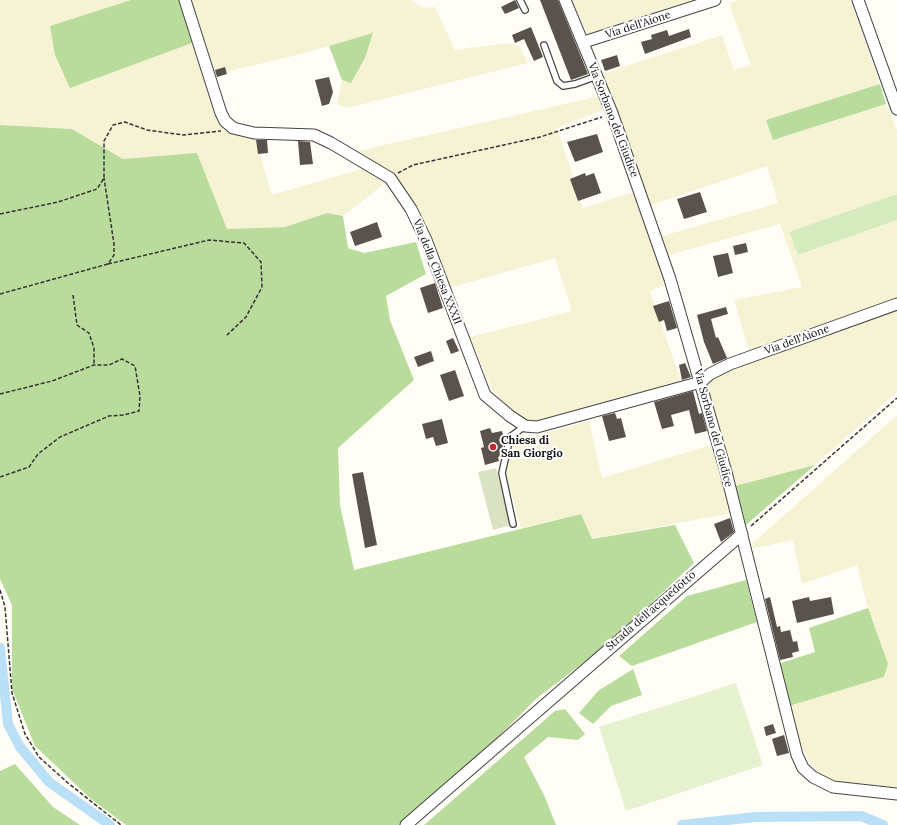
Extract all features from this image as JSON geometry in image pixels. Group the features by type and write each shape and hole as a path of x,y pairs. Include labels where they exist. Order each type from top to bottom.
{"street":[{"path":"185,0 221,113 233,128"},
{"name":"Via Sorbano del Giudice","path":"565,0 584,42 612,113 670,279 701,382 742,534 787,719 803,768 813,777 833,787 897,794"},
{"name":"Via dell'Aione","path":"584,42 715,0"},
{"path":"858,0 897,109"},
{"name":"Via della Chiesa XXXII","path":"233,128 254,133 314,135 331,143 390,178 411,209 426,240 485,395 510,416 525,426"},
{"name":"Via dell'Aione","path":"701,382 710,374 730,364 897,304"},
{"path":"525,426 537,427 701,382"},
{"name":"Strada dell'acquedotto","path":"406,825 742,534"}],"lane":[{"path":"520,0 525,10"},
{"path":"544,45 558,81 563,86 575,84 597,76"},
{"path":"513,524 502,474 510,437 525,426"}],"path":[{"path":"390,178 413,165 540,138 612,113"},
{"path":"108,264 114,255 114,244 104,178 104,141 113,125 125,122 147,130 183,135 233,128"},
{"path":"0,214 58,202 97,189 104,178"},
{"path":"0,294 108,264 209,240 244,243 261,262 262,287 246,317 226,336"},
{"path":"73,295 77,325 89,333 94,348 94,365"},
{"path":"0,394 52,381 94,365 109,365 122,359 135,366 140,396 138,411 124,415 109,416 60,437 38,454 29,467 0,477"},
{"path":"742,534 897,398"},
{"path":"0,590 5,607 12,693 25,734 39,756 68,783 120,825"}],"shaded area":[{"path":"0,0 411,0 422,8 435,7 455,50 509,43 519,46 528,63 347,108 337,104 342,80 351,83 365,58 373,34 289,57 212,75 227,117 255,139 272,195 368,167 353,152 600,96 605,109 557,128 583,208 634,192 667,285 650,291 681,382 538,423 524,419 506,405 492,390 470,337 572,311 555,258 449,288 419,213 393,175 343,216 327,213 285,227 227,229 197,154 123,159 72,129 0,125"},
{"path":"572,0 697,0 591,34 586,32"},
{"path":"739,0 851,0 880,84 767,120 773,140 886,104 897,131 897,194 790,232 798,255 897,220 897,392 815,465 735,486 704,384 714,377 752,360 734,300 802,287 780,224 669,255 662,236 778,203 767,166 651,205 603,78 605,73 722,35 734,70 751,65 729,3"},
{"path":"897,415 897,787 833,782 815,769 801,748 789,706 884,677 888,664 868,608 857,565 802,584 793,540 752,549 753,543"},
{"path":"589,421 602,478 711,445 732,513 592,539 581,514 521,528 505,471 512,446 519,440"}],"green space":[{"path":"131,0 179,0 192,43 70,88 55,55 50,26"},
{"path":"373,33 365,58 351,83 342,80 329,46"},
{"path":"880,84 886,104 773,140 766,120"},
{"path":"0,125 72,129 123,159 197,153 227,229 285,227 327,213 343,216 348,248 364,253 416,242 426,274 386,296 390,320 414,380 338,448 340,505 354,570 581,514 592,539 675,525 694,563 607,645 537,698 475,760 401,825 126,825 91,799 35,746 12,689 12,605 0,579"},
{"path":"897,194 897,220 798,255 789,232"},
{"path":"815,465 746,525 735,486"},
{"path":"496,468 511,525 493,530 478,472"},
{"path":"746,580 757,622 632,666 619,656 687,596"},
{"path":"868,608 888,664 884,677 789,706 778,664 815,652 809,628"},
{"path":"633,669 642,695 611,706 593,724 579,713 598,691"},
{"path":"736,683 763,765 626,811 599,727"},
{"path":"565,709 585,734 578,740 548,737 524,757 544,795 556,825 424,825 555,711"},
{"path":"15,764 53,807 80,825 0,825 0,771"}],"building":[{"path":"515,0 519,8 505,14 501,7"},
{"path":"540,0 558,0 588,74 571,80"},
{"path":"531,27 543,57 534,61 524,39 515,43 512,35"},
{"path":"689,29 691,37 645,54 641,42 652,39 651,35 667,30 669,36"},
{"path":"617,55 620,66 605,71 601,60"},
{"path":"225,67 227,74 217,77 215,70"},
{"path":"329,77 333,92 329,104 322,106 315,80"},
{"path":"597,134 603,152 575,162 567,142"},
{"path":"256,140 267,140 268,153 258,154"},
{"path":"298,141 310,142 313,164 300,165"},
{"path":"585,173 586,176 594,173 601,193 578,201 570,179"},
{"path":"700,192 707,212 684,219 677,199"},
{"path":"377,222 382,237 355,246 350,232"},
{"path":"746,243 748,252 735,255 733,246"},
{"path":"728,253 733,273 718,277 713,256"},
{"path":"435,283 443,308 428,313 420,288"},
{"path":"669,301 677,328 667,331 664,320 659,322 653,306"},
{"path":"726,307 728,314 711,319 716,338 718,337 727,358 713,364 704,342 697,315"},
{"path":"453,338 459,351 451,354 446,341"},
{"path":"431,351 434,361 418,367 414,357"},
{"path":"685,363 691,377 682,380 679,365"},
{"path":"455,370 464,396 449,401 440,375"},
{"path":"693,391 699,414 702,413 707,431 695,434 689,410 671,415 674,426 662,429 654,402"},
{"path":"615,413 617,419 621,418 626,437 609,441 602,416"},
{"path":"442,419 448,443 436,446 433,437 426,439 422,424"},
{"name":"Chiesa di San Giorgio","path":"490,428 492,433 502,431 504,438 501,439 503,447 501,456 498,457 499,461 485,465 481,448 484,447 480,431"},
{"path":"363,472 377,545 365,548 352,474"},
{"path":"730,518 734,532 721,542 714,524"},
{"path":"770,597 777,627 780,626 781,632 790,630 793,642 797,641 799,651 792,653 793,657 780,660 765,599"},
{"path":"809,597 810,601 831,597 834,614 797,623 792,601"},
{"path":"773,724 776,733 766,736 764,727"},
{"path":"784,735 789,753 777,756 772,739"}],"waterway":[{"path":"0,648 8,724 20,747 49,782 110,825"},
{"path":"682,825 755,817 861,816 883,825"}],"place":[{"name":"Chiesa di San Giorgio","path":"493,447"}]}
